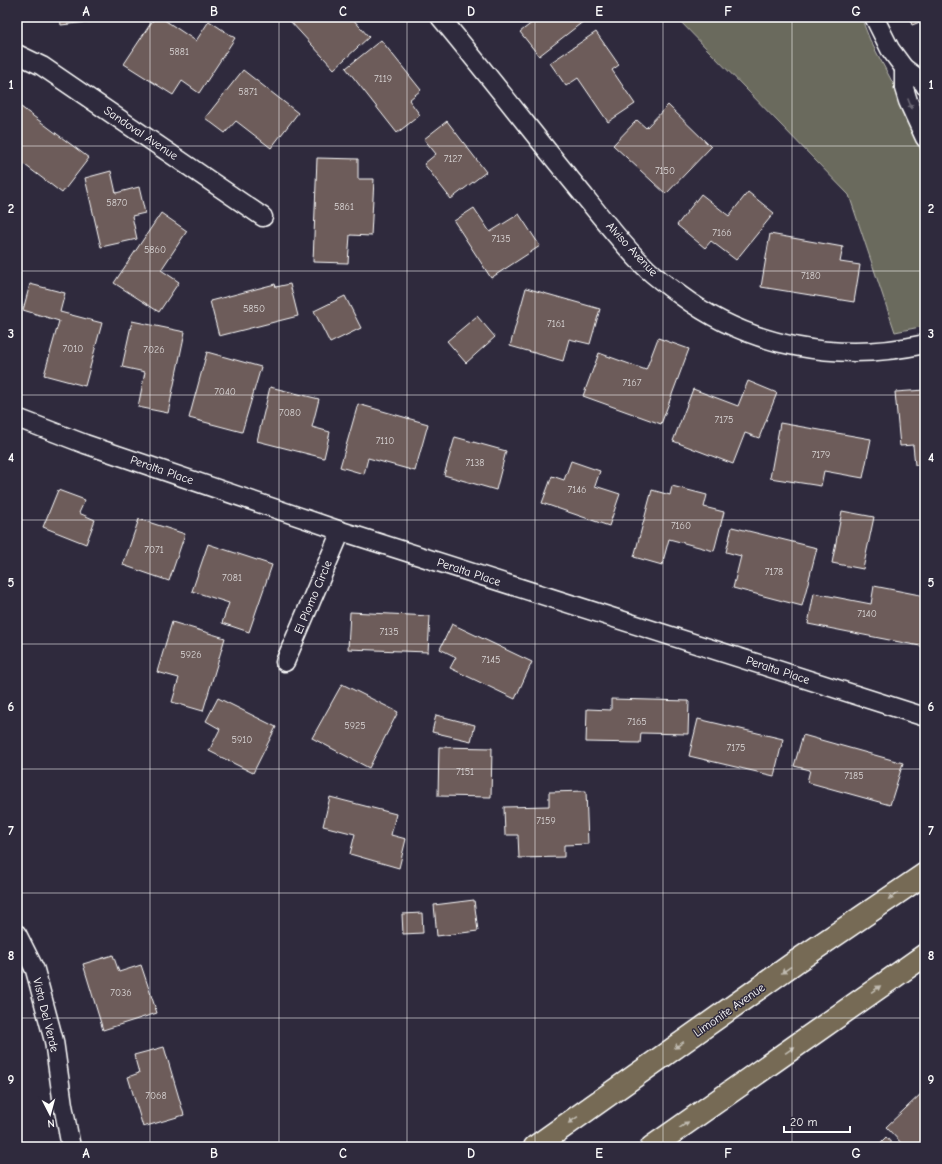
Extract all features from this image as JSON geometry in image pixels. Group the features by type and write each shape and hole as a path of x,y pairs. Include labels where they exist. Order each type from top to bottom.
{"main road":[{"name":"Limonite Avenue","path":"535,1147 797,961 925,874"},
{"path":"652,1147 925,955"}],"street":[{"name":"Alviso Avenue","path":"440,17 529,128 648,270 696,307 732,326 768,340 802,348 833,352 863,353 925,344"},
{"path":"874,17 890,49 904,68 924,83 925,86"},
{"name":"Sandoval Avenue","path":"17,54 42,66 263,216"},
{"path":"904,68 904,88 908,101 925,138"},
{"name":"Peralta Place","path":"17,418 85,444 341,531 925,717"},
{"name":"El Plomo Circle","path":"285,662 341,531"},
{"name":"Vista Del Verde","path":"17,934 35,970 54,1041 63,1105 71,1147"}],"green space":[{"path":"676,17 861,17 870,40 896,89 913,128 925,163 925,326 895,332 849,195"}],"building":[{"path":"60,17 105,17 105,20 61,25"},
{"path":"155,17 160,17 196,41 209,21 235,38 199,93 182,81 173,95 124,64"},
{"path":"295,17 351,17 369,37 334,69 290,21"},
{"path":"529,17 589,17 539,56 520,32 533,22"},
{"path":"909,17 925,17 925,20 912,25"},
{"path":"596,32 619,65 612,70 635,104 608,122 578,78 566,86 550,63"},
{"path":"381,40 421,90 409,100 420,115 397,133 346,68"},
{"path":"243,70 298,113 271,148 236,121 225,133 205,118"},
{"path":"17,104 89,158 62,193 17,159"},
{"path":"668,105 711,147 666,194 613,145 637,120 646,128"},
{"path":"447,121 486,172 451,199 424,164 436,154 424,139"},
{"path":"317,158 358,159 358,179 374,179 371,236 350,235 348,263 313,262"},
{"path":"111,171 116,193 139,187 145,213 132,216 137,239 101,247 85,178"},
{"path":"748,192 774,213 736,260 711,241 705,248 677,225 701,194 729,216"},
{"path":"474,208 490,232 519,214 540,246 491,278 454,221"},
{"path":"161,213 187,231 161,270 179,282 159,312 114,283"},
{"path":"770,234 843,247 840,262 860,265 854,302 761,287"},
{"path":"30,284 65,293 60,312 102,323 85,386 44,375 59,321 23,310"},
{"path":"275,284 276,287 290,284 298,316 219,336 210,301"},
{"path":"526,288 600,309 590,344 569,339 563,361 510,346"},
{"path":"345,296 361,328 330,343 314,311"},
{"path":"477,316 495,337 466,363 447,341"},
{"path":"132,321 185,332 168,413 138,407 145,372 122,367"},
{"path":"658,338 689,349 661,424 583,396 599,353 646,370"},
{"path":"207,352 261,367 242,432 189,418"},
{"path":"748,381 777,393 759,438 745,433 733,464 673,441 693,389 738,406"},
{"path":"270,387 319,399 312,427 330,432 324,458 257,441"},
{"path":"925,390 925,464 915,465 913,445 900,446 895,392"},
{"path":"358,404 428,424 415,471 368,458 364,474 340,467"},
{"path":"780,423 871,439 863,478 824,471 821,486 770,478"},
{"path":"455,437 506,451 496,490 444,475"},
{"path":"571,461 600,471 595,486 620,494 609,526 542,503 552,476 564,480"},
{"path":"672,486 707,495 704,507 724,512 714,551 669,539 662,565 634,557 652,490 670,495"},
{"path":"58,490 85,500 79,513 95,520 86,544 43,527"},
{"path":"842,511 874,517 863,569 832,563"},
{"path":"139,519 185,534 169,581 123,565"},
{"path":"732,527 817,548 802,606 733,588 741,556 726,552"},
{"path":"208,544 272,565 249,632 222,623 229,603 192,591"},
{"path":"874,586 925,596 925,647 808,624 814,593 871,604"},
{"path":"350,612 430,616 428,652 348,649"},
{"path":"172,622 225,638 203,711 172,702 179,678 157,672"},
{"path":"452,624 532,662 515,699 450,668 456,657 440,649"},
{"path":"342,684 398,712 369,768 312,738"},
{"path":"218,698 276,727 253,773 209,751 220,729 206,721"},
{"path":"611,699 689,701 688,734 641,733 640,743 586,742 587,709 611,710"},
{"path":"436,715 475,725 471,741 432,732"},
{"path":"698,719 783,739 774,776 689,756"},
{"path":"803,735 903,763 890,805 807,782 810,770 794,766"},
{"path":"439,747 492,748 491,797 438,796"},
{"path":"586,791 588,844 564,845 564,857 519,858 518,835 505,835 504,807 549,806 549,792"},
{"path":"330,797 396,814 391,835 406,839 399,868 350,854 355,834 323,826"},
{"path":"474,900 478,931 437,936 434,905"},
{"path":"422,913 423,933 403,934 402,914"},
{"path":"113,955 119,972 141,965 157,1013 103,1030 83,964"},
{"path":"164,1047 184,1115 143,1127 128,1077 139,1073 134,1055"},
{"path":"924,1091 925,1147 905,1147 886,1127"},
{"path":"886,1137 895,1147 876,1147"}]}
